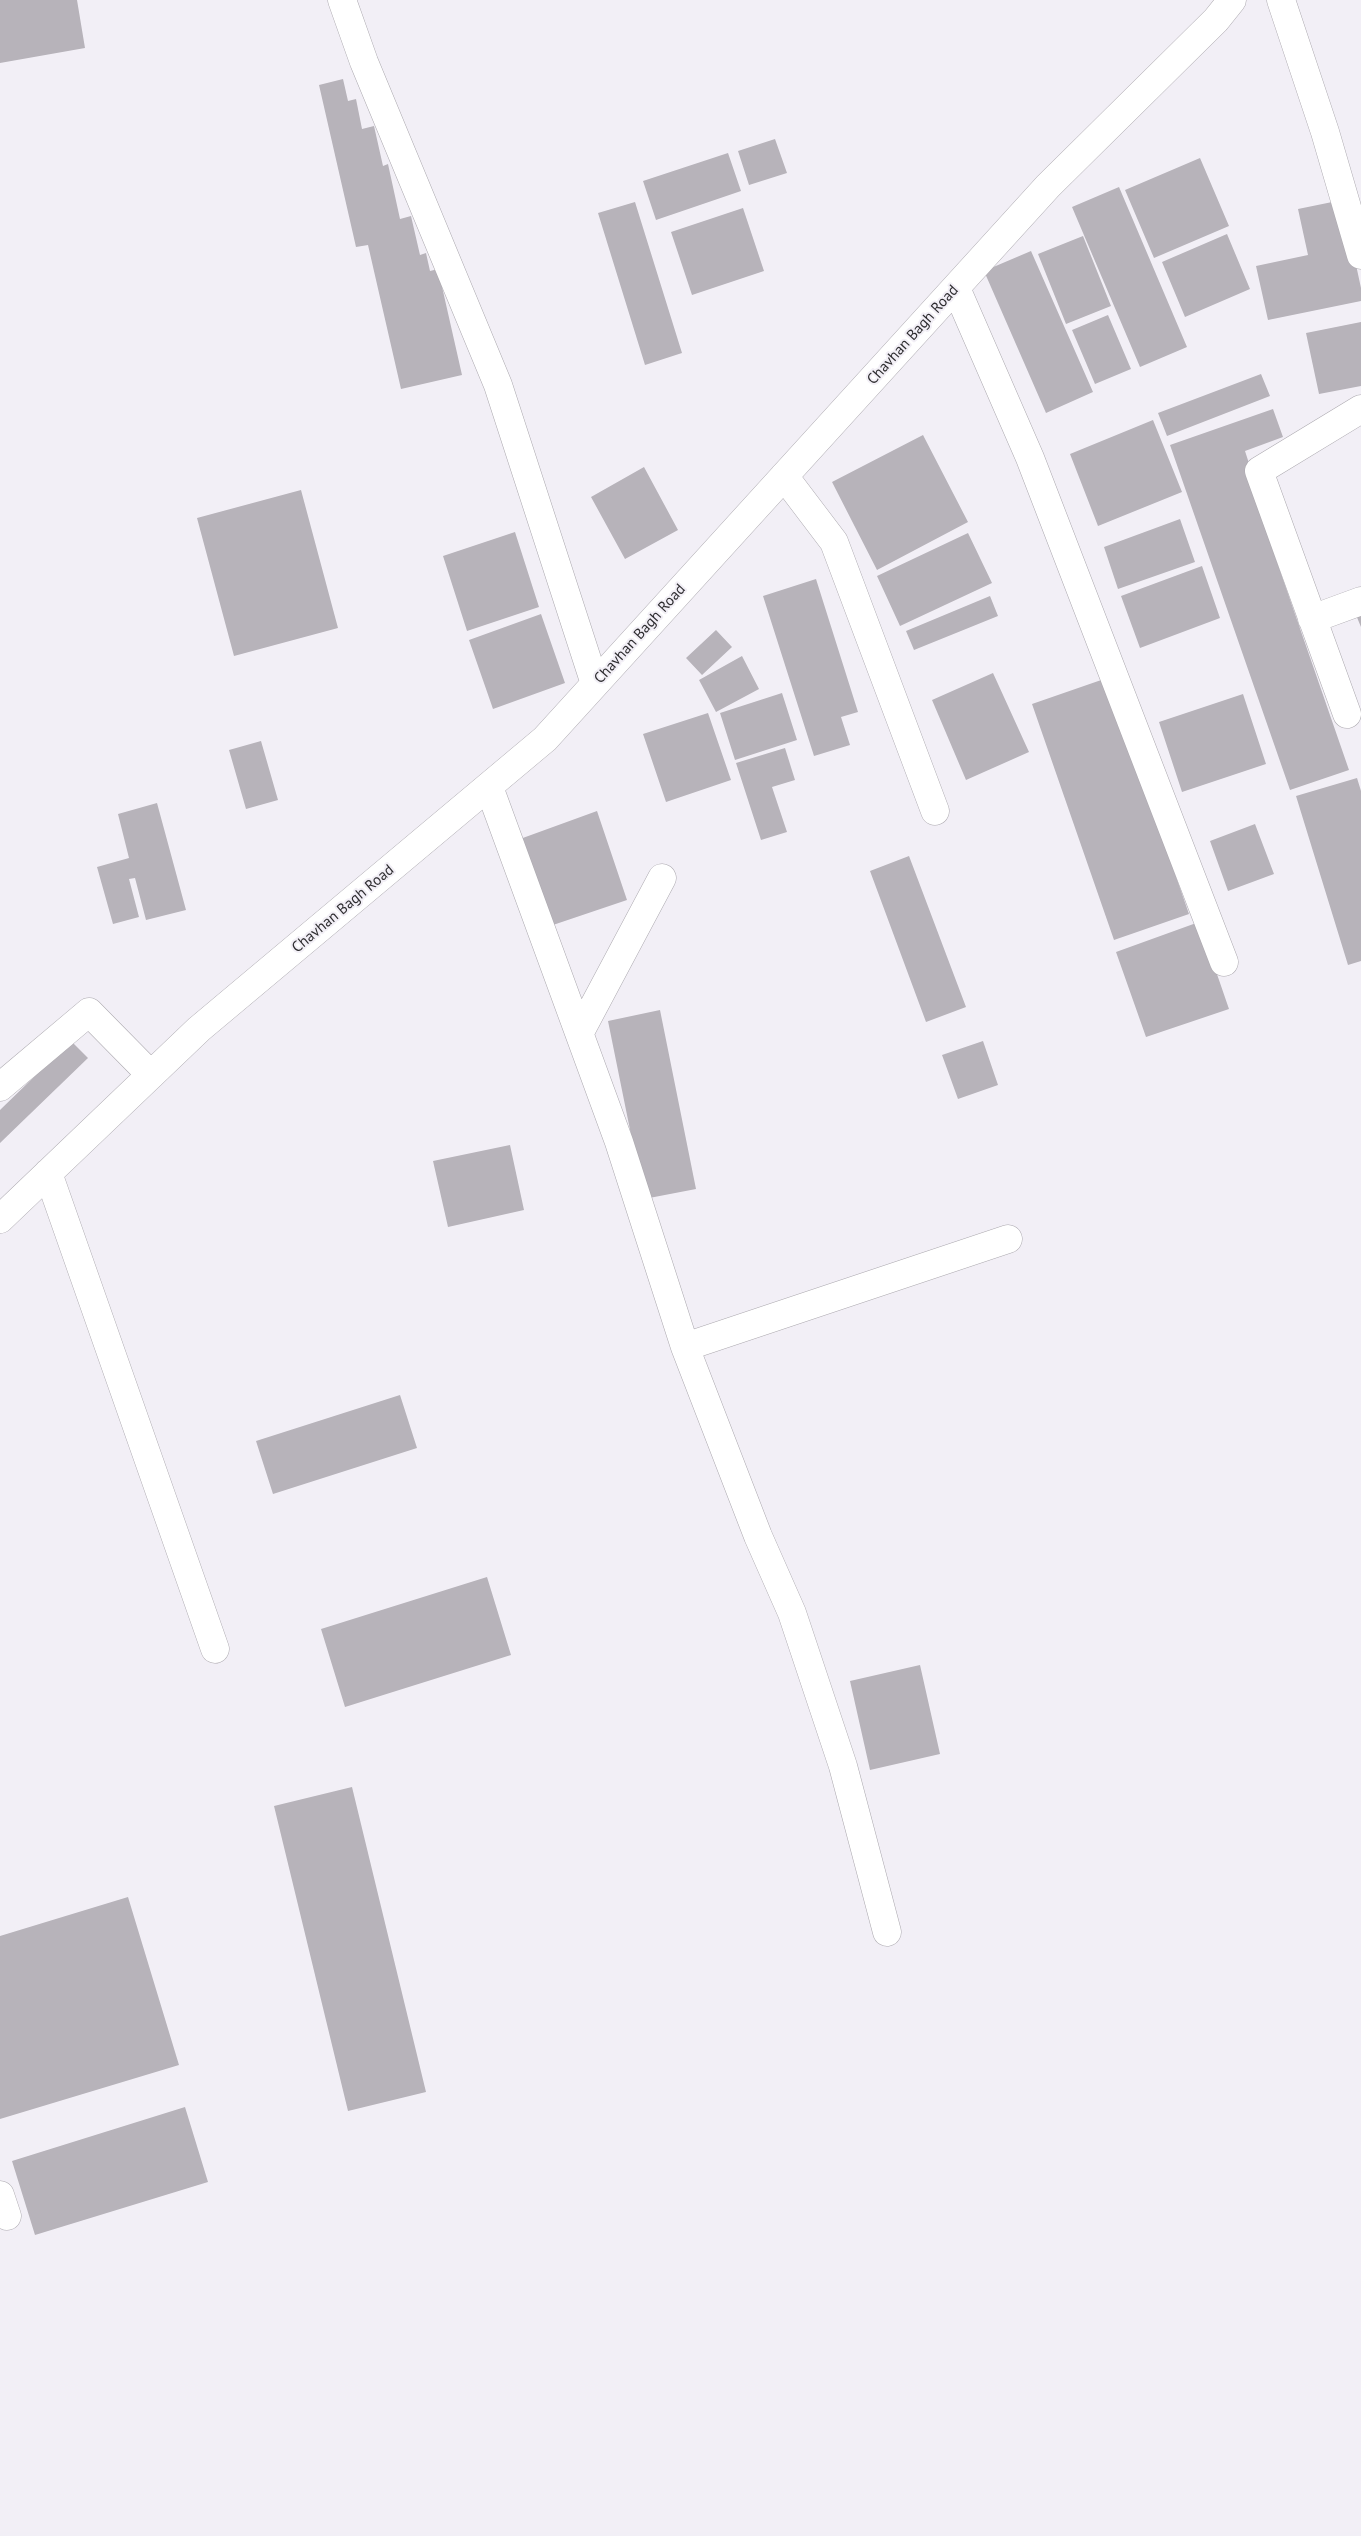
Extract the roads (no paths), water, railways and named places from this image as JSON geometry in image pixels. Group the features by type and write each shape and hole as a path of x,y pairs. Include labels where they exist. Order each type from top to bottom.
{"street":[{"path":"342,0 368,71 498,385 595,684"},
{"name":"Chavhan Bagh Road","path":"0,1218 200,1029 545,739 1048,186 1216,20 1232,0"},
{"path":"1281,0 1325,132 1361,255"},
{"path":"956,288 1030,458 1224,962"},
{"path":"1347,714 1259,471 1361,409"},
{"path":"784,476 834,542 935,811"},
{"path":"1312,619 1361,601"},
{"path":"489,787 619,1142 685,1347 758,1536 795,1622 843,1766 887,1932"},
{"path":"580,1032 662,878"},
{"path":"0,1087 89,1012 151,1075"},
{"path":"48,1173 214,1649"},
{"path":"685,1347 1008,1239"}]}
